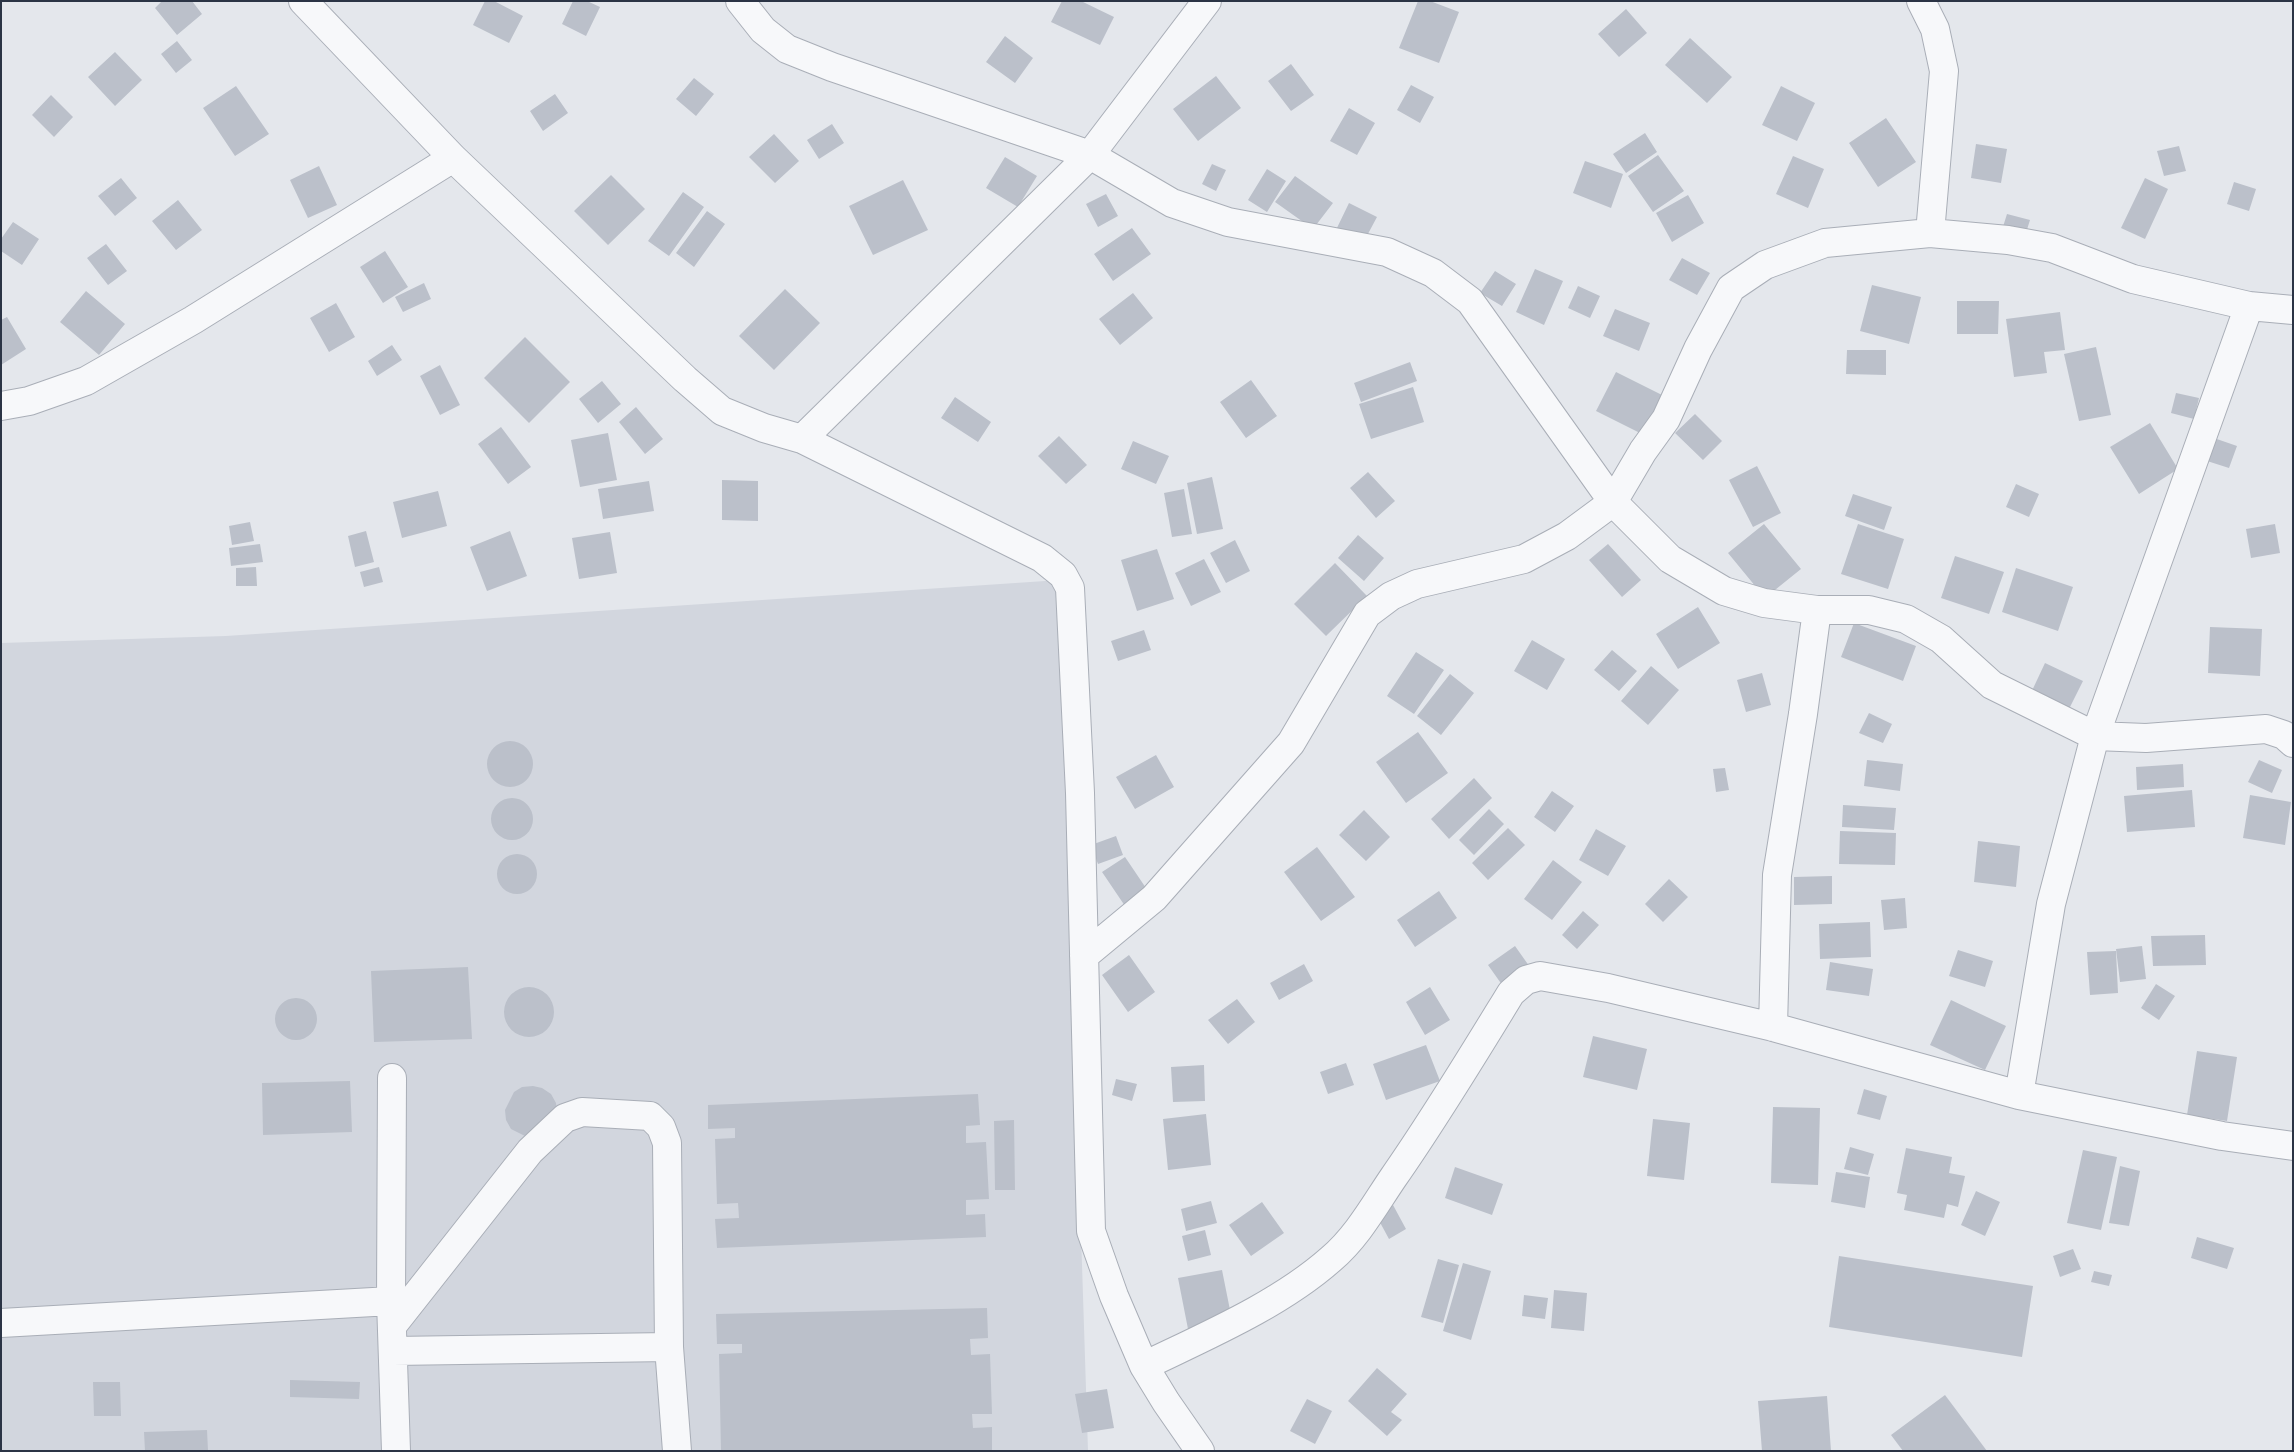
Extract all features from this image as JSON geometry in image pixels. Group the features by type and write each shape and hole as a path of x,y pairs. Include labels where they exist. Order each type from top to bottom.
{"street":[{"path":"303,1 454,158 685,379 722,411 764,428 802,439 1042,558 1064,575 1070,588 1080,793 1091,1231 1114,1296 1144,1366 1200,1451"},
{"path":"740,1 763,30 787,49 832,68 1090,154 1172,203 1228,222 1387,252 1433,273 1470,301 1613,502 1670,559 1724,591 1764,603 1817,610 1868,610 1906,619 1941,639 1992,685 2094,736 2146,738 2266,729 2284,735 2293,743"},
{"path":"802,439 1090,154 1207,1"},
{"path":"1921,1 1935,29 1944,71 1930,233"},
{"path":"1,406 29,400 86,381 193,320 454,158"},
{"path":"1084,956 1154,898 1291,743 1367,614 1391,596 1417,584 1524,559 1567,536 1613,502 1643,451 1666,419 1698,350 1731,288 1765,265 1825,243 1930,233 2008,240 2052,248 2133,279 2250,306 2293,310"},
{"path":"2019,1095 2051,904 2094,736 2250,306"},
{"path":"1773,1027 1777,875 1804,714 1817,610"},
{"path":"1144,1366 1246,1316 1299,1283 1332,1259 1356,1233 1424,1134 1512,993 1526,980 1540,976 1608,988 1773,1027 2019,1095 2222,1136 2293,1146"},
{"path":"392,1078 392,1326 396,1451"},
{"path":"392,1326 530,1151 566,1118 582,1112 650,1116 661,1127 667,1143 669,1347 677,1451"},
{"path":"1,1323 392,1326 669,1347"}],"shaded area":[{"path":"1060,580 1088,1451 1,1451 1,643 226,636"}],"building":[{"path":"162,1 192,1 202,14 177,35 155,8"},
{"path":"485,1 494,1 523,16 509,43 473,25"},
{"path":"573,1 587,1 600,7 586,36 562,24"},
{"path":"1062,1 1081,1 1114,17 1100,45 1051,22"},
{"path":"1418,1 1430,1 1459,12 1439,63 1399,48"},
{"path":"1626,9 1647,33 1619,57 1598,34"},
{"path":"1005,36 1033,58 1015,83 986,62"},
{"path":"1690,38 1732,77 1707,103 1665,65"},
{"path":"177,41 192,60 176,73 161,54"},
{"path":"115,52 142,80 115,106 88,77"},
{"path":"1291,64 1314,95 1291,111 1268,81"},
{"path":"1216,76 1241,108 1198,141 1173,109"},
{"path":"694,78 714,94 696,116 676,99"},
{"path":"1411,85 1434,97 1420,123 1397,110"},
{"path":"236,86 269,134 235,156 203,108"},
{"path":"1781,86 1815,103 1797,141 1762,125"},
{"path":"555,94 568,113 543,131 530,111"},
{"path":"51,95 73,117 54,137 32,115"},
{"path":"1349,108 1375,123 1357,155 1330,141"},
{"path":"1886,118 1916,162 1878,187 1849,143"},
{"path":"832,124 844,143 819,159 807,140"},
{"path":"1645,133 1657,152 1626,173 1613,154"},
{"path":"774,134 799,161 775,183 749,157"},
{"path":"1976,144 2007,149 2001,183 1971,178"},
{"path":"2179,146 2186,171 2164,176 2157,151"},
{"path":"1658,155 1684,191 1653,212 1628,176"},
{"path":"1793,156 1824,169 1808,208 1776,194"},
{"path":"1005,157 1037,176 1018,207 986,188"},
{"path":"1585,161 1623,174 1611,208 1573,193"},
{"path":"1212,164 1226,170 1216,191 1202,184"},
{"path":"319,166 337,205 308,218 290,180"},
{"path":"1267,169 1286,181 1267,212 1248,200"},
{"path":"611,175 645,209 608,245 574,211"},
{"path":"1295,176 1333,203 1313,229 1275,202"},
{"path":"121,178 137,198 115,216 98,196"},
{"path":"2145,178 2168,189 2145,239 2121,228"},
{"path":"903,180 928,230 873,255 849,206"},
{"path":"2234,182 2256,189 2249,211 2227,204"},
{"path":"683,192 704,207 669,256 648,241"},
{"path":"1106,194 1118,216 1098,227 1086,204"},
{"path":"1688,195 1704,223 1672,242 1656,213"},
{"path":"178,200 202,230 176,250 152,221"},
{"path":"1349,203 1377,217 1362,245 1335,232"},
{"path":"707,211 725,224 694,267 676,253"},
{"path":"2007,214 2030,220 2024,239 2001,233"},
{"path":"13,222 39,239 22,265 1,251 1,239"},
{"path":"1132,228 1151,254 1113,281 1094,254"},
{"path":"106,244 127,271 108,285 87,258"},
{"path":"385,251 408,287 383,303 360,267"},
{"path":"1682,258 1710,273 1697,295 1669,280"},
{"path":"1535,269 1563,281 1544,325 1516,312"},
{"path":"1495,271 1516,284 1502,306 1480,293"},
{"path":"424,283 431,299 403,312 395,297"},
{"path":"1872,285 1921,297 1909,344 1860,331"},
{"path":"1578,286 1600,296 1590,318 1568,308"},
{"path":"785,289 820,323 774,370 739,336"},
{"path":"86,291 125,324 99,355 60,322"},
{"path":"1133,293 1153,318 1120,345 1099,319"},
{"path":"1957,301 1999,301 1998,334 1957,334"},
{"path":"336,303 355,337 329,352 310,318"},
{"path":"1615,309 1650,323 1639,351 1603,336"},
{"path":"2060,312 2065,350 2044,352 2047,373 2014,377 2006,319"},
{"path":"7,317 26,349 1,365 1,320"},
{"path":"525,337 570,382 529,423 484,378"},
{"path":"392,345 402,360 377,376 368,361"},
{"path":"2096,347 2111,415 2079,421 2064,354"},
{"path":"1847,350 1886,350 1886,375 1846,374"},
{"path":"1410,362 1417,381 1361,402 1354,383"},
{"path":"440,365 460,405 440,415 420,376"},
{"path":"1616,372 1668,398 1648,437 1596,411"},
{"path":"1251,380 1277,416 1246,438 1220,402"},
{"path":"602,381 621,404 598,423 579,399"},
{"path":"1413,387 1424,422 1371,439 1359,404"},
{"path":"2176,393 2199,398 2194,419 2171,413"},
{"path":"955,397 991,422 978,442 941,418"},
{"path":"636,407 663,439 645,454 619,422"},
{"path":"1695,414 1722,441 1703,460 1675,433"},
{"path":"2150,423 2178,469 2139,494 2110,447"},
{"path":"501,427 531,467 508,484 478,444"},
{"path":"608,433 617,480 580,487 571,440"},
{"path":"1059,436 1087,465 1066,484 1038,456"},
{"path":"2211,437 2237,446 2229,468 2204,460"},
{"path":"1133,441 1169,456 1156,484 1121,469"},
{"path":"1757,466 1781,513 1753,527 1729,480"},
{"path":"1368,472 1395,501 1376,518 1350,488"},
{"path":"1212,477 1223,529 1197,534 1187,483"},
{"path":"722,480 758,481 758,521 722,520"},
{"path":"649,481 654,511 603,519 598,489"},
{"path":"2016,484 2039,494 2029,517 2006,507"},
{"path":"1184,489 1192,534 1172,537 1164,493"},
{"path":"438,491 447,526 402,538 393,502"},
{"path":"1853,494 1892,507 1884,530 1845,516"},
{"path":"250,522 254,541 232,545 229,526"},
{"path":"1764,524 1801,569 1765,598 1728,553"},
{"path":"1858,524 1904,539 1888,589 1841,574"},
{"path":"2275,524 2280,553 2251,558 2246,529"},
{"path":"366,531 374,562 355,567 348,536"},
{"path":"510,531 527,576 487,591 470,547"},
{"path":"610,532 617,573 579,579 572,538"},
{"path":"1358,535 1384,558 1364,581 1338,558"},
{"path":"1235,540 1250,571 1226,583 1210,553"},
{"path":"260,544 263,562 231,566 229,548"},
{"path":"1608,544 1641,580 1622,597 1589,560"},
{"path":"1157,549 1174,599 1137,611 1121,560"},
{"path":"1955,556 2004,572 1989,614 1941,598"},
{"path":"1204,559 1221,592 1191,606 1175,573"},
{"path":"1335,563 1367,596 1326,636 1294,604"},
{"path":"256,567 257,586 236,586 236,568"},
{"path":"379,567 383,582 364,587 360,572"},
{"path":"2016,568 2073,587 2058,631 2002,612"},
{"path":"1698,607 1720,643 1678,669 1656,634"},
{"path":"1854,623 1916,646 1903,681 1841,657"},
{"path":"2210,627 2262,629 2260,676 2208,673"},
{"path":"1144,630 1151,650 1118,661 1111,641"},
{"path":"1532,640 1565,659 1547,690 1514,671"},
{"path":"1612,650 1637,671 1619,691 1594,670"},
{"path":"1416,652 1444,670 1414,714 1387,696"},
{"path":"2045,663 2083,681 2067,713 2030,695"},
{"path":"1651,666 1679,690 1648,725 1621,701"},
{"path":"1762,673 1771,705 1746,712 1737,680"},
{"path":"1450,674 1474,693 1441,735 1417,716"},
{"path":"1869,713 1892,724 1883,743 1859,733"},
{"path":"1418,732 1448,773 1406,803 1376,762"},
{"path":"510,741 523,745 529,751 533,764 529,777 523,783 510,787 497,783 491,777 487,764 491,751 497,745"},
{"path":"1156,755 1174,787 1135,809 1116,777"},
{"path":"1867,760 1903,764 1900,791 1864,786"},
{"path":"2259,760 2282,770 2272,793 2248,782"},
{"path":"2183,764 2184,787 2137,790 2136,767"},
{"path":"1725,768 1729,790 1716,792 1713,769"},
{"path":"1474,778 1492,798 1449,839 1431,819"},
{"path":"2192,790 2195,827 2127,832 2124,796"},
{"path":"1552,791 1574,806 1555,832 1534,817"},
{"path":"2250,795 2291,802 2285,845 2243,838"},
{"path":"516,798 524,801 530,807 533,819 530,831 524,837 508,840 500,837 494,831 491,815 494,807 500,801"},
{"path":"1843,805 1896,808 1894,830 1842,827"},
{"path":"1489,809 1504,824 1474,855 1459,840"},
{"path":"1364,810 1390,837 1366,861 1339,835"},
{"path":"1508,828 1525,845 1488,880 1472,863"},
{"path":"1596,829 1626,846 1608,876 1579,860"},
{"path":"1840,831 1896,833 1895,865 1839,864"},
{"path":"1116,836 1123,855 1098,864 1091,845"},
{"path":"1978,841 2020,846 2016,887 1974,882"},
{"path":"1317,847 1355,897 1321,921 1284,872"},
{"path":"521,854 528,857 534,863 537,874 536,882 528,891 521,894 513,894 506,891 498,882 497,870 500,863 509,855"},
{"path":"1125,857 1148,891 1125,906 1102,872"},
{"path":"1553,860 1582,882 1552,920 1524,899"},
{"path":"1832,876 1832,904 1794,905 1794,877"},
{"path":"1669,879 1688,897 1663,922 1645,904"},
{"path":"1439,891 1457,918 1415,947 1397,920"},
{"path":"1905,898 1907,928 1884,930 1881,900"},
{"path":"1583,911 1599,925 1577,949 1562,935"},
{"path":"1870,922 1871,957 1820,959 1819,924"},
{"path":"2205,935 2206,965 2153,966 2151,936"},
{"path":"1515,946 1532,970 1505,989 1488,965"},
{"path":"2142,946 2146,979 2120,982 2116,949"},
{"path":"1958,950 1993,961 1985,987 1949,976"},
{"path":"2116,951 2118,993 2090,995 2087,952"},
{"path":"1129,955 1155,992 1128,1012 1102,975"},
{"path":"1830,962 1873,969 1869,996 1826,990"},
{"path":"1304,964 1313,981 1279,1000 1270,983"},
{"path":"468,967 472,1039 374,1042 371,971"},
{"path":"2156,984 2175,996 2159,1020 2141,1008"},
{"path":"529,987 538,989 549,998 554,1012 552,1021 543,1032 529,1037 520,1035 509,1026 504,1012 506,1003 515,992"},
{"path":"1430,987 1450,1020 1425,1035 1406,1002"},
{"path":"296,998 311,1004 317,1019 311,1034 296,1040 281,1034 275,1019 281,1004"},
{"path":"1237,999 1255,1022 1228,1044 1208,1020"},
{"path":"1951,1000 2006,1026 1985,1070 1930,1045"},
{"path":"1593,1036 1647,1049 1637,1090 1583,1077"},
{"path":"1426,1045 1440,1081 1386,1100 1373,1064"},
{"path":"2197,1051 2237,1057 2227,1121 2187,1115"},
{"path":"1346,1063 1354,1085 1328,1094 1320,1072"},
{"path":"1204,1065 1205,1101 1173,1102 1171,1067"},
{"path":"1116,1079 1137,1084 1132,1101 1112,1095"},
{"path":"350,1081 352,1132 263,1135 262,1083"},
{"path":"533,1086 542,1088 551,1094 556,1103 557,1113 529,1138 511,1129 506,1120 505,1110 514,1092 522,1087"},
{"path":"1864,1089 1887,1096 1880,1120 1857,1114"},
{"path":"978,1094 980,1125 966,1126 966,1143 986,1142 989,1199 966,1200 966,1215 985,1214 986,1237 717,1248 715,1219 739,1218 738,1203 717,1204 715,1139 735,1138 735,1128 708,1129 708,1105"},
{"path":"1773,1107 1820,1108 1818,1185 1771,1183"},
{"path":"1206,1114 1211,1165 1168,1170 1163,1119"},
{"path":"1653,1119 1690,1123 1684,1180 1647,1176"},
{"path":"1014,1120 1015,1190 995,1190 994,1121"},
{"path":"1850,1147 1874,1154 1868,1175 1844,1169"},
{"path":"1906,1148 1952,1157 1949,1173 1965,1176 1958,1207 1947,1204 1944,1218 1904,1210 1907,1195 1897,1193"},
{"path":"2083,1150 2117,1157 2101,1230 2067,1223"},
{"path":"2120,1166 2140,1171 2129,1226 2109,1223"},
{"path":"1455,1167 1503,1184 1492,1215 1445,1198"},
{"path":"1836,1172 1870,1177 1865,1208 1831,1202"},
{"path":"1976,1191 2000,1202 1985,1236 1961,1225"},
{"path":"1211,1201 1217,1223 1186,1231 1181,1209"},
{"path":"1262,1202 1284,1233 1251,1256 1229,1225"},
{"path":"1393,1205 1406,1229 1389,1239 1376,1215"},
{"path":"1205,1230 1211,1255 1188,1261 1182,1236"},
{"path":"2197,1237 2234,1248 2227,1269 2191,1258"},
{"path":"2073,1249 2081,1269 2060,1277 2053,1256"},
{"path":"1839,1256 2033,1286 2022,1357 1829,1327"},
{"path":"1438,1259 1459,1265 1443,1323 1421,1317"},
{"path":"1463,1263 1491,1271 1471,1340 1443,1331"},
{"path":"1222,1270 1232,1320 1188,1329 1178,1278"},
{"path":"2094,1271 2112,1275 2109,1286 2091,1282"},
{"path":"1554,1290 1587,1293 1584,1331 1551,1328"},
{"path":"1524,1295 1548,1298 1545,1319 1522,1316"},
{"path":"987,1308 988,1338 970,1339 971,1355 990,1354 992,1414 972,1414 973,1428 992,1427 992,1451 721,1451 719,1354 742,1353 742,1344 717,1344 716,1314"},
{"path":"1377,1368 1407,1394 1391,1412 1402,1420 1387,1436 1348,1401"},
{"path":"290,1380 360,1382 359,1399 290,1397"},
{"path":"93,1382 120,1382 121,1416 94,1416"},
{"path":"1107,1389 1114,1428 1082,1433 1075,1394"},
{"path":"1945,1395 1987,1451 1903,1451 1891,1435"},
{"path":"1827,1396 1831,1451 1762,1451 1758,1401"},
{"path":"1307,1399 1332,1411 1315,1444 1290,1431"},
{"path":"207,1430 208,1451 145,1451 144,1432"}]}
